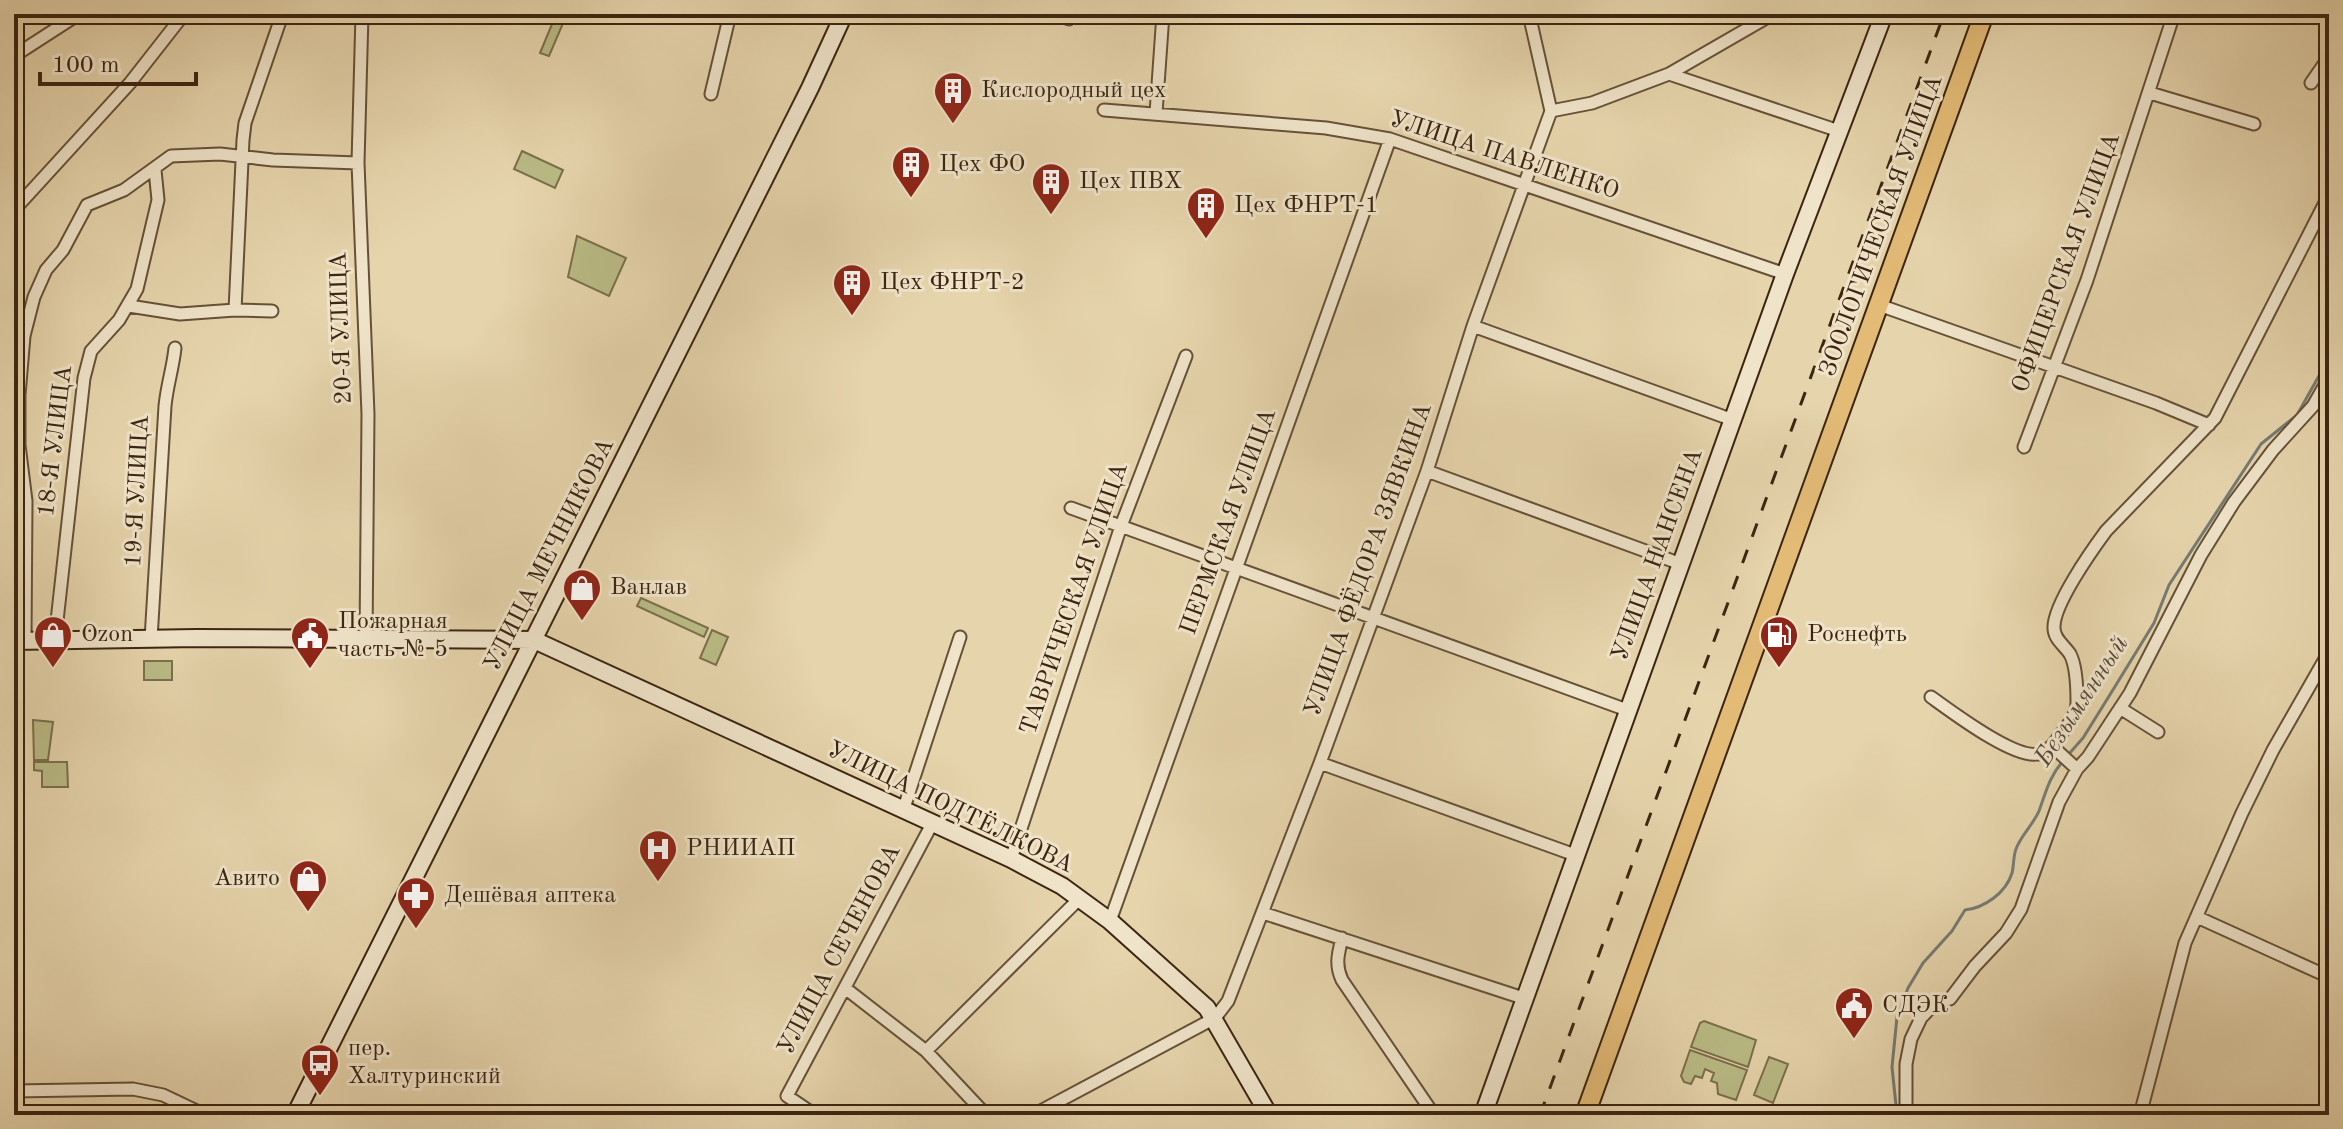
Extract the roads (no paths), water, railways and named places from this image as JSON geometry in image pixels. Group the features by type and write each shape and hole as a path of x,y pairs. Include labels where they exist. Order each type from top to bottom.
{"main road":[{"name":"УЛИЦА МЕЧНИКОВА","path":"295,1115 810,88 844,14"},
{"name":"УЛИЦА НАНСЕНА","path":"1483,1115 1785,274 1884,14"},
{"name":"ЗООЛОГИЧЕСКАЯ УЛИЦА","path":"1585,1115 1984,14"},
{"path":"20,640 534,640"},
{"name":"УЛИЦА ПОДТЁЛКОВА","path":"534,640 1011,859 1062,886 1110,921 1207,1008 1269,1115"}],"street":[{"path":"14,56 79,14"},
{"path":"14,210 130,83 184,14"},
{"path":"235,310 245,123 285,14"},
{"name":"20-Я УЛИЦА","path":"362,14 358,163 368,414 366,640"},
{"path":"711,94 730,14"},
{"path":"1054,14 1069,19"},
{"path":"1156,113 1163,14"},
{"path":"1529,14 1551,111 1592,103 1669,74 1773,14"},
{"name":"ОФИЦЕРСКАЯ УЛИЦА","path":"2024,447 2087,280 2174,14"},
{"path":"2311,83 2329,57"},
{"path":"1669,74 1839,131"},
{"path":"2150,93 2254,124"},
{"name":"УЛИЦА ПАВЛЕНКО","path":"1104,110 1326,128 1390,139 1785,274"},
{"name":"УЛИЦА ФЁДОРА ЗЯВКИНА","path":"1215,1018 1228,1001 1320,763 1427,471 1473,326 1551,111"},
{"name":"ПЕРМСКАЯ УЛИЦА","path":"1110,921 1390,139"},
{"path":"20,640 26,501 19,445 19,395 27,319 46,270 63,250 87,205 124,190 171,156 202,154 358,163"},
{"name":"18-Я УЛИЦА","path":"55,639 84,378 91,351 129,306 137,289 158,200 155,170"},
{"path":"1931,697 2027,755 2056,750 2077,707 2072,656 2056,637 2056,612 2106,531 2209,425 2227,399 2329,195"},
{"path":"1879,305 2054,366 2209,425"},
{"path":"129,306 180,314 272,311"},
{"path":"1473,326 1733,420"},
{"name":"19-Я УЛИЦА","path":"151,639 167,380 173,370 175,348"},
{"name":"ТАВРИЧЕСКАЯ УЛИЦА","path":"1011,859 1121,526 1186,356"},
{"path":"1906,1115 1906,1064 1911,1039 1921,1018 1935,1003 1950,999 2006,933 2021,909 2059,802 2077,769 2120,708 2201,555 2234,502 2273,450 2313,406 2329,378"},
{"path":"1427,471 1681,564"},
{"path":"1071,508 1627,710"},
{"path":"903,811 960,637"},
{"path":"2140,1115 2185,943 2273,750 2329,652"},
{"path":"2120,708 2158,732"},
{"path":"2056,750 2077,769"},
{"path":"1320,763 1575,855"},
{"name":"УЛИЦА СЕЧЕНОВА","path":"815,1115 787,1096 932,824"},
{"path":"926,1051 1079,899"},
{"path":"1263,913 1523,998"},
{"path":"2197,917 2329,977"},
{"path":"1342,938 1337,957 1337,969 1342,980 1434,1115"},
{"path":"845,988 926,1051 986,1115"},
{"path":"1033,1115 1215,1018"},
{"path":"14,1091 133,1089 163,1095 205,1115"}],"waterway":[{"name":"Безымянный","path":"2068,755 2083,738 2111,693 2154,623 2169,585 2261,444 2297,415 2329,358"},
{"name":"Безымянный","path":"1897,1115 1892,1067 1897,1017 1908,988 1923,963 1952,931 1965,910 1987,903 2005,887 2012,873 2018,844 2036,816 2051,779 2063,761"}],"railway":[{"path":"1540,1115 1944,14"}],"place":[{"name":"Кислородный цех","path":"953,125"},
{"name":"Цех ФО","path":"911,199"},
{"name":"Цех ПВХ","path":"1051,216"},
{"name":"Цех ФНРТ-1","path":"1206,240"},
{"name":"Цех ФНРТ-2","path":"852,317"},
{"name":"Ванлав","path":"582,622"},
{"name":"Ozon","path":"53,669"},
{"name":"Роснефть","path":"1779,669"},
{"name":"Пожарная часть № 5","path":"310,670"},
{"name":"РНИИАП","path":"658,883"},
{"name":"Авито","path":"308,913"},
{"name":"Дешёвая аптека","path":"416,930"},
{"name":"СДЭК","path":"1854,1040"},
{"name":"пер. Халтуринский","path":"320,1097"}]}
